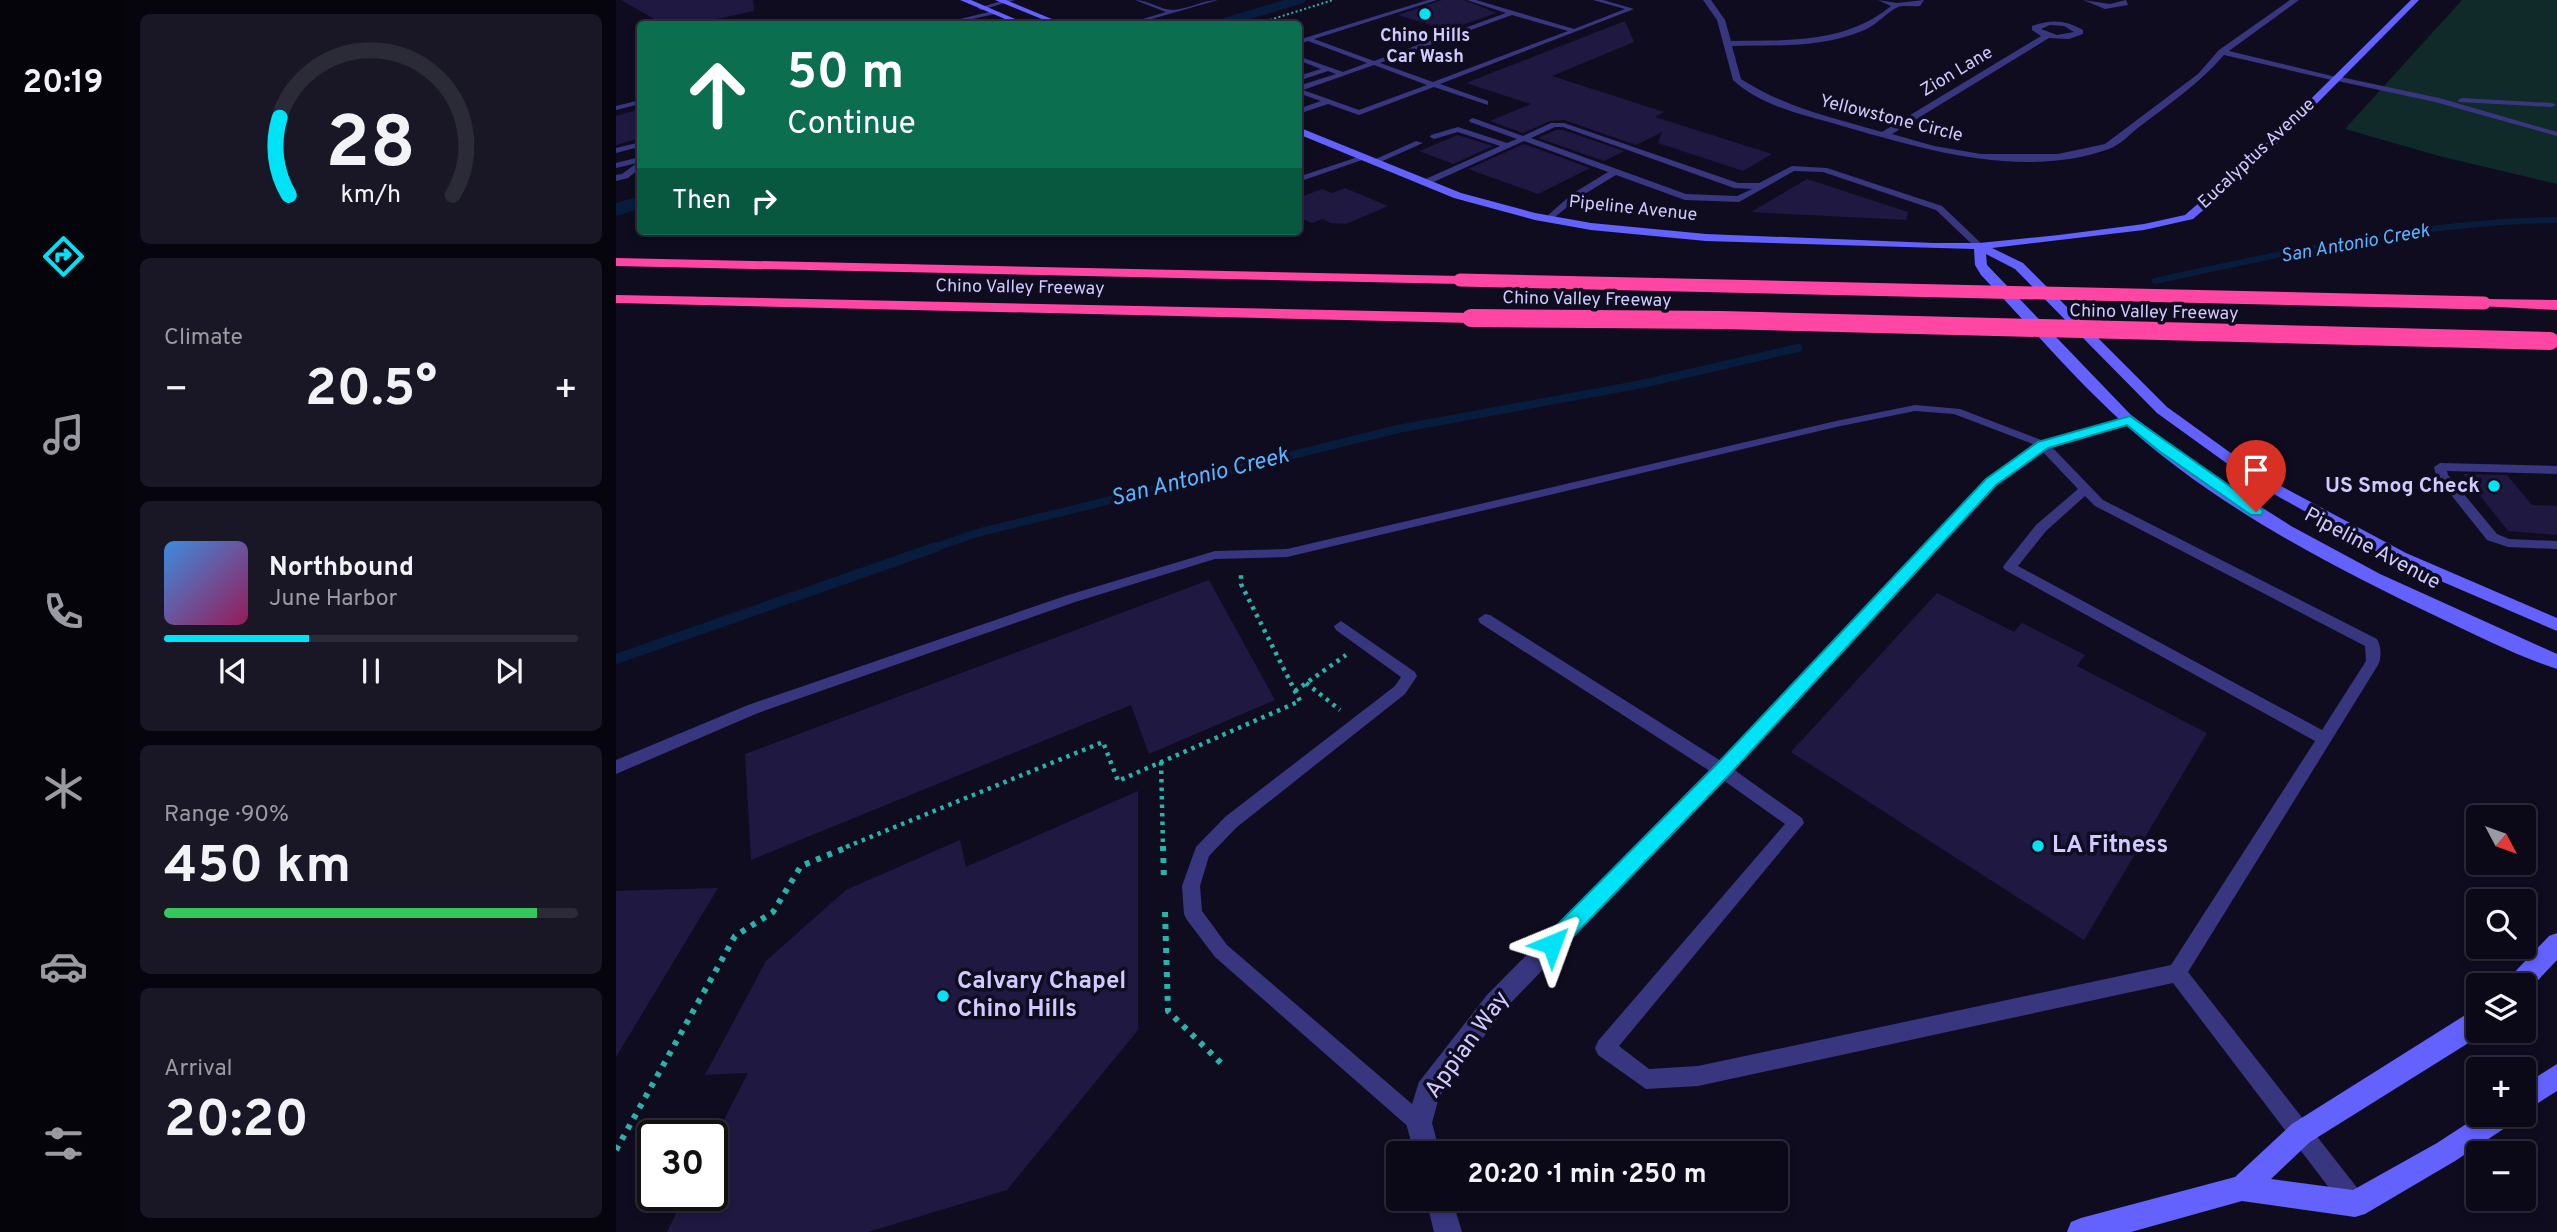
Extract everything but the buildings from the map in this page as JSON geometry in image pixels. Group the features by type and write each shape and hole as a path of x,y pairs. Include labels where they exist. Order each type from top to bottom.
{"highway":[{"name":"Chino Valley Freeway","path":"616,262 2557,304"},
{"name":"Chino Valley Freeway","path":"616,299 1471,318 1722,320 2553,341"}],"main road":[{"path":"964,0 1015,21"},
{"name":"Eucalyptus Avenue","path":"1979,246 2144,227 2189,217 2256,159 2415,0"},
{"path":"1005,1 1053,21"},
{"name":"Pipeline Avenue","path":"1302,132 1424,183 1480,203 1549,219 1655,233 1979,246 2019,266 2162,410 2259,480 2400,557 2557,625"},
{"name":"Pipeline Avenue","path":"1979,246 1981,265 1985,272 2130,420 2232,497 2391,588 2557,662"},
{"path":"2529,973 2557,944"},
{"path":"2242,1188 2301,1133 2466,1029"},
{"path":"2536,1091 2557,1076"},
{"path":"2081,1232 2242,1188 2355,1204 2484,1127"}],"street":[{"name":"Yellowstone Circle","path":"1707,0 1721,20 1737,80 1763,97 1882,136 1981,157 2058,157 2108,146 2201,76 2222,52 2295,0"},
{"path":"1882,0 1896,5 1914,5 1920,0"},
{"path":"2088,0 2111,7 2124,5 2122,0"},
{"path":"1726,44 1787,42 1853,32 1890,12 1896,5"},
{"name":"Zion Lane","path":"1882,136 2048,35"},
{"path":"2222,52 2338,76"},
{"name":"Appian Way","path":"1424,1141 1419,1123 1428,1091 1495,1003 1723,770"},
{"path":"1442,1211 1448,1232"}],"lane":[{"path":"1138,0 1172,12"},
{"path":"1302,41 1434,0"},
{"path":"1470,0 1575,31"},
{"path":"1302,91 1359,113 1631,9 1596,0"},
{"path":"981,8 1005,1"},
{"path":"1140,21 1209,1"},
{"path":"1302,88 1512,12"},
{"path":"956,21 993,13"},
{"path":"1310,40 1485,103"},
{"path":"1302,59 1343,74"},
{"path":"1302,78 1328,68"},
{"path":"2338,76 2464,100 2554,105"},
{"path":"2338,76 2557,134"},
{"path":"1302,111 1329,102"},
{"path":"616,108 637,103"},
{"path":"2538,128 2540,116 2546,107 2554,105"},
{"path":"1473,120 1685,197 1739,199 1792,168 1824,170 1939,208 1979,246"},
{"path":"1424,183 1554,125 1564,125 1737,186 1761,186"},
{"path":"1434,137 1458,129 1508,146"},
{"path":"1302,179 1419,143"},
{"path":"616,151 637,145"},
{"path":"616,166 637,162"},
{"path":"616,178 625,176 637,165"},
{"path":"1549,219 1575,196 1615,172"},
{"path":"616,767 752,709 921,649 1215,555 1287,553 1915,408 1956,411 2043,445 2099,503 2372,643 2373,662 2177,973 1698,1076 1646,1079 1605,1048 1796,823 1723,770 1485,619"},
{"path":"1723,770 1991,482 2043,445 2130,420"},
{"path":"2552,469 2440,467 2442,477 2492,537 2508,543 2557,545"},
{"path":"2085,489 2041,528 2010,567 2325,738"},
{"path":"1341,626 1410,676 1400,690 1231,822 1202,852 1191,886 1194,914 1221,951 1419,1123"},
{"path":"2177,973 2355,1204"}],"path":[{"path":"1266,21 1333,0"},
{"path":"616,1150 735,936 773,912 801,866 1103,742 1118,781 1300,701 1241,584 1241,554"},
{"path":"1295,691 1363,642"},
{"path":"1306,684 1357,724"}],"green space":[{"path":"2462,0 2557,0 2557,184 2439,156 2345,129"}],"waterway":[{"path":"1229,21 1299,0"},
{"path":"616,210 637,203"},
{"name":"San Antonio Creek","path":"2155,281 2354,240 2455,226 2557,220"},
{"name":"San Antonio Creek","path":"931,549 977,533 1398,429 1642,384 1798,348"},
{"name":"San Antonio Creek","path":"616,659 936,547"}],"place":[{"name":"Chino Hills Car Wash","path":"1425,14"},
{"name":"US Smog Check","path":"2494,486"},
{"name":"LA Fitness","path":"2038,846"},
{"name":"Calvary Chapel Chino Hills","path":"943,996"}],"route":[{"path":"1552,944 1723,770 1991,482 2043,445 2130,420 2163,448 2256,512"}]}
